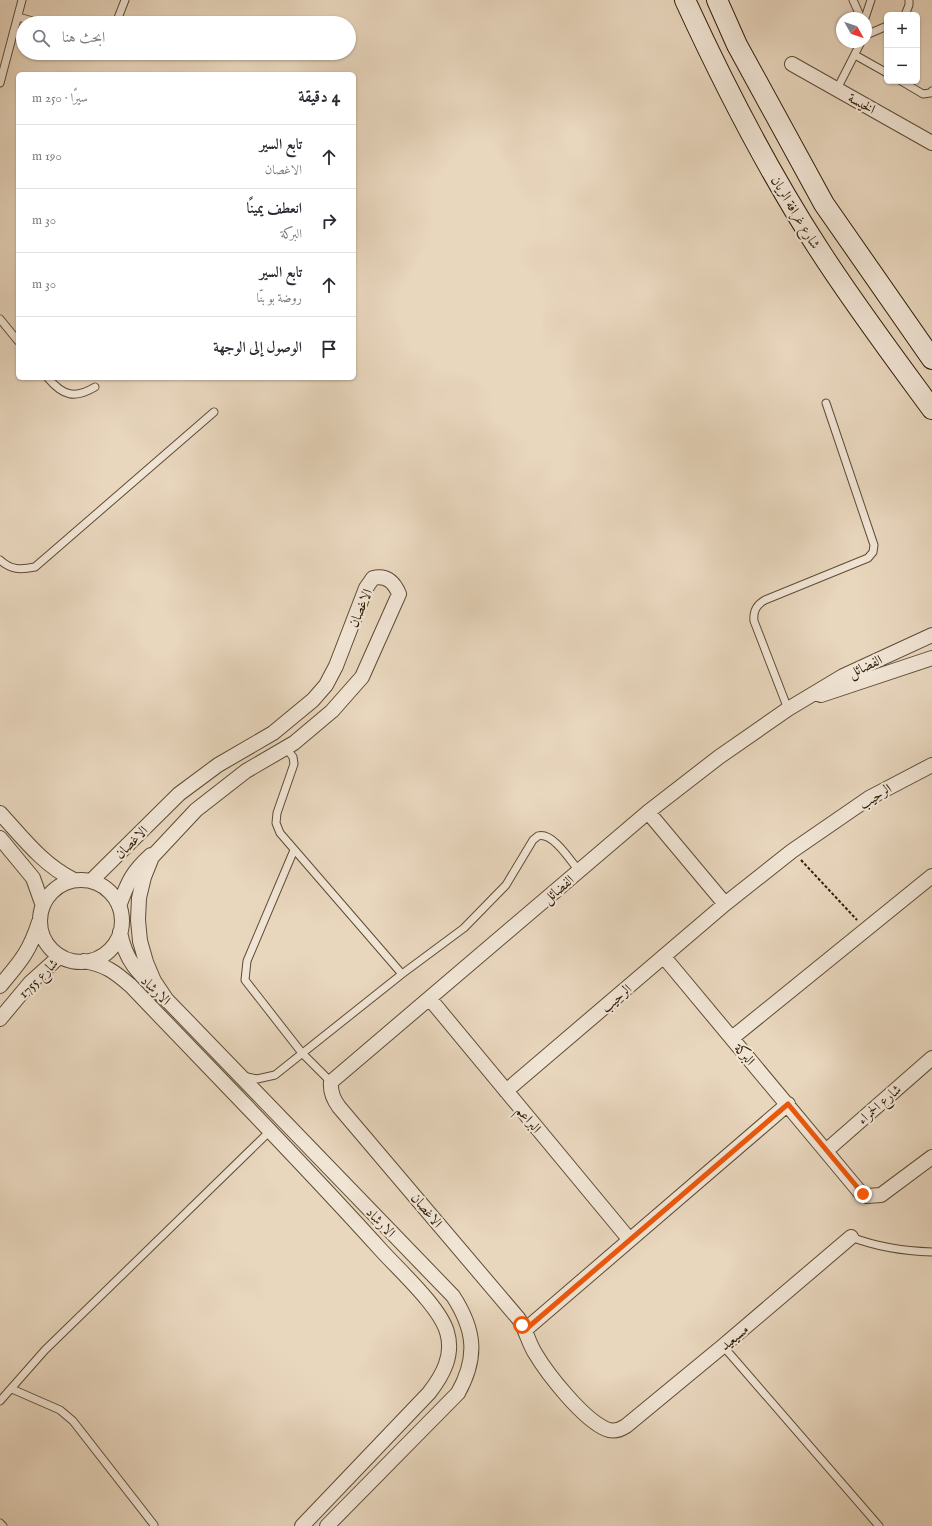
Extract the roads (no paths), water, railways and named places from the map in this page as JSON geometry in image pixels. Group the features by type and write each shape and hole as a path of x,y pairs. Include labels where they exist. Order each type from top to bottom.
{"main road":[{"name":"شارع غرافة الريان","path":"685,0 710,53 760,150 792,205 861,313 932,409"},
{"name":"شارع غرافة الريان","path":"717,0 737,45 824,204 932,359"}],"street":[{"name":"الخيسة","path":"792,64 932,143"},
{"name":"الاغصان","path":"92,881 179,794 218,765 273,733 313,700 326,685 336,666 366,588 373,578 385,578 394,583 399,594 362,677 332,711 294,743 246,771 202,805 136,869 129,881 119,906"},
{"name":"الفضائل","path":"330,1086 648,812 719,757 794,706 843,676 932,635"},
{"name":"الفضائل","path":"794,706 932,658"},
{"name":"الرحيب","path":"506,1091 725,904 792,851 869,798 932,765"},
{"path":"648,812 725,904"},
{"path":"0,813 43,860 60,873 74,880 92,881 110,892 119,906 122,919 117,940 107,952 100,957 84,961 72,960 60,956 47,944 41,929 41,913 33,878 0,838"},
{"name":"الاغصان","path":"166,841 152,857 144,877 139,898 138,920 140,941 146,962 154,981 166,999"},
{"path":"732,1038 932,876"},
{"path":"41,913 55,889 74,880"},
{"name":"شارع 1755","path":"0,986 24,958 32,944 41,913"},
{"name":"الارشاد","path":"120,932 122,945 136,971 166,999 453,1296 469,1325 472,1340 469,1370 458,1393 326,1526"},
{"name":"شارع 1755","path":"0,1019 30,983 60,956"},
{"name":"البركة","path":"664,957 859,1191 872,1196 885,1193 932,1157"},
{"name":"الارشاد","path":"84,961 100,964 131,986 270,1131 433,1307 447,1331 449,1355 444,1371 429,1393 302,1526"},
{"name":"البراعم","path":"430,999 630,1239"},
{"name":"شارع الحمراء","path":"826,1150 932,1058"},
{"name":"الاغصان","path":"330,1086 334,1100 339,1107 518,1318 532,1347 550,1376 585,1415 599,1425 613,1430"},
{"path":"525,1330 788,1104"},
{"name":"مسيعيد","path":"613,1430 620,1430 626,1426 851,1237"}],"lane":[{"path":"18,16 22,0"},
{"path":"119,16 125,0"},
{"path":"854,0 859,12"},
{"path":"867,12 871,0"},
{"path":"906,12 909,5 909,0"},
{"path":"0,83 16,24"},
{"path":"872,32 884,27"},
{"path":"837,89 858,48"},
{"path":"855,55 884,71"},
{"path":"905,84 923,94 930,93 932,91"},
{"path":"0,319 16,339"},
{"path":"50,380 60,390 72,394 84,393 95,387"},
{"path":"794,706 754,621 755,608 765,600 868,558 873,552 874,545 826,403"},
{"path":"0,560 7,566 21,570 35,567 214,412"},
{"path":"286,748 293,757 294,764 276,823 280,833 402,974"},
{"path":"239,1075 257,1079 275,1075 402,974 464,928 506,885 538,836 547,836 553,840 580,871"},
{"path":"294,850 246,961 245,980 330,1086"},
{"path":"0,1401 45,1350 270,1131"},
{"path":"851,1237 867,1243 897,1250 932,1252"},
{"path":"723,1346 879,1526"},
{"path":"12,1389 60,1410 73,1421 154,1525"},
{"path":"0,1523 3,1526"}]}
